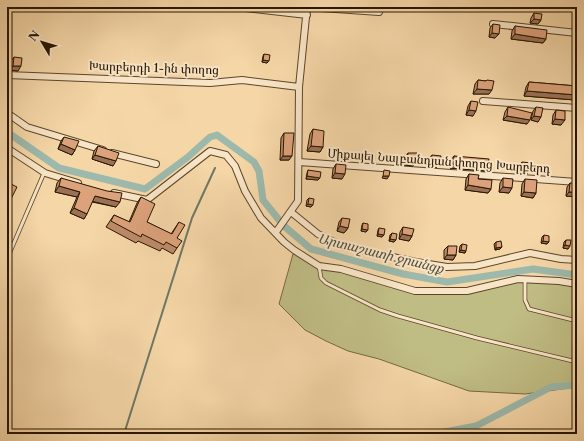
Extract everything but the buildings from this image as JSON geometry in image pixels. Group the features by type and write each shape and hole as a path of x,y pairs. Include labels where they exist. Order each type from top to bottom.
{"street":[{"path":"237,7 307,15"},
{"path":"276,232 298,201 299,87 307,7 379,12"},
{"path":"493,24 577,33"},
{"name":"Խարբերդի 1-ին փողոց","path":"7,75 210,83 242,80 299,87"},
{"path":"483,101 577,108"},
{"path":"7,113 27,127 156,164"},
{"path":"7,148 44,173 82,184"},
{"path":"105,191 147,200 210,151 226,155 231,160 245,191 261,218 294,250 319,266 341,269 383,283 415,291 467,291 518,279 559,281 577,284"},
{"name":"Միքայել Նալբանդյան փողոց Խարբերդ","path":"299,162 577,182"},
{"path":"291,212 318,234 342,246 416,262 447,267 474,266 530,253 561,259 577,260"}],"lane":[{"path":"7,260 9,251 44,173"},
{"path":"319,266 321,278 326,283 380,310 477,338 577,362"},
{"path":"525,279 525,300 529,309 577,321"}],"shaded area":[{"path":"293,254 401,289 464,293 517,277 577,286 577,387 525,394 469,391 379,359 348,351 326,341 305,330 279,304"}],"waterway":[{"name":"Արտաշատի ջրանցք","path":"7,132 59,168 145,189 188,157 210,137 217,135 254,162 259,171 263,200 284,226 311,249 403,274 447,282 533,269 577,275"},
{"path":"124,434 192,218 215,168"},
{"path":"434,434 476,426 551,387 577,385"}]}
